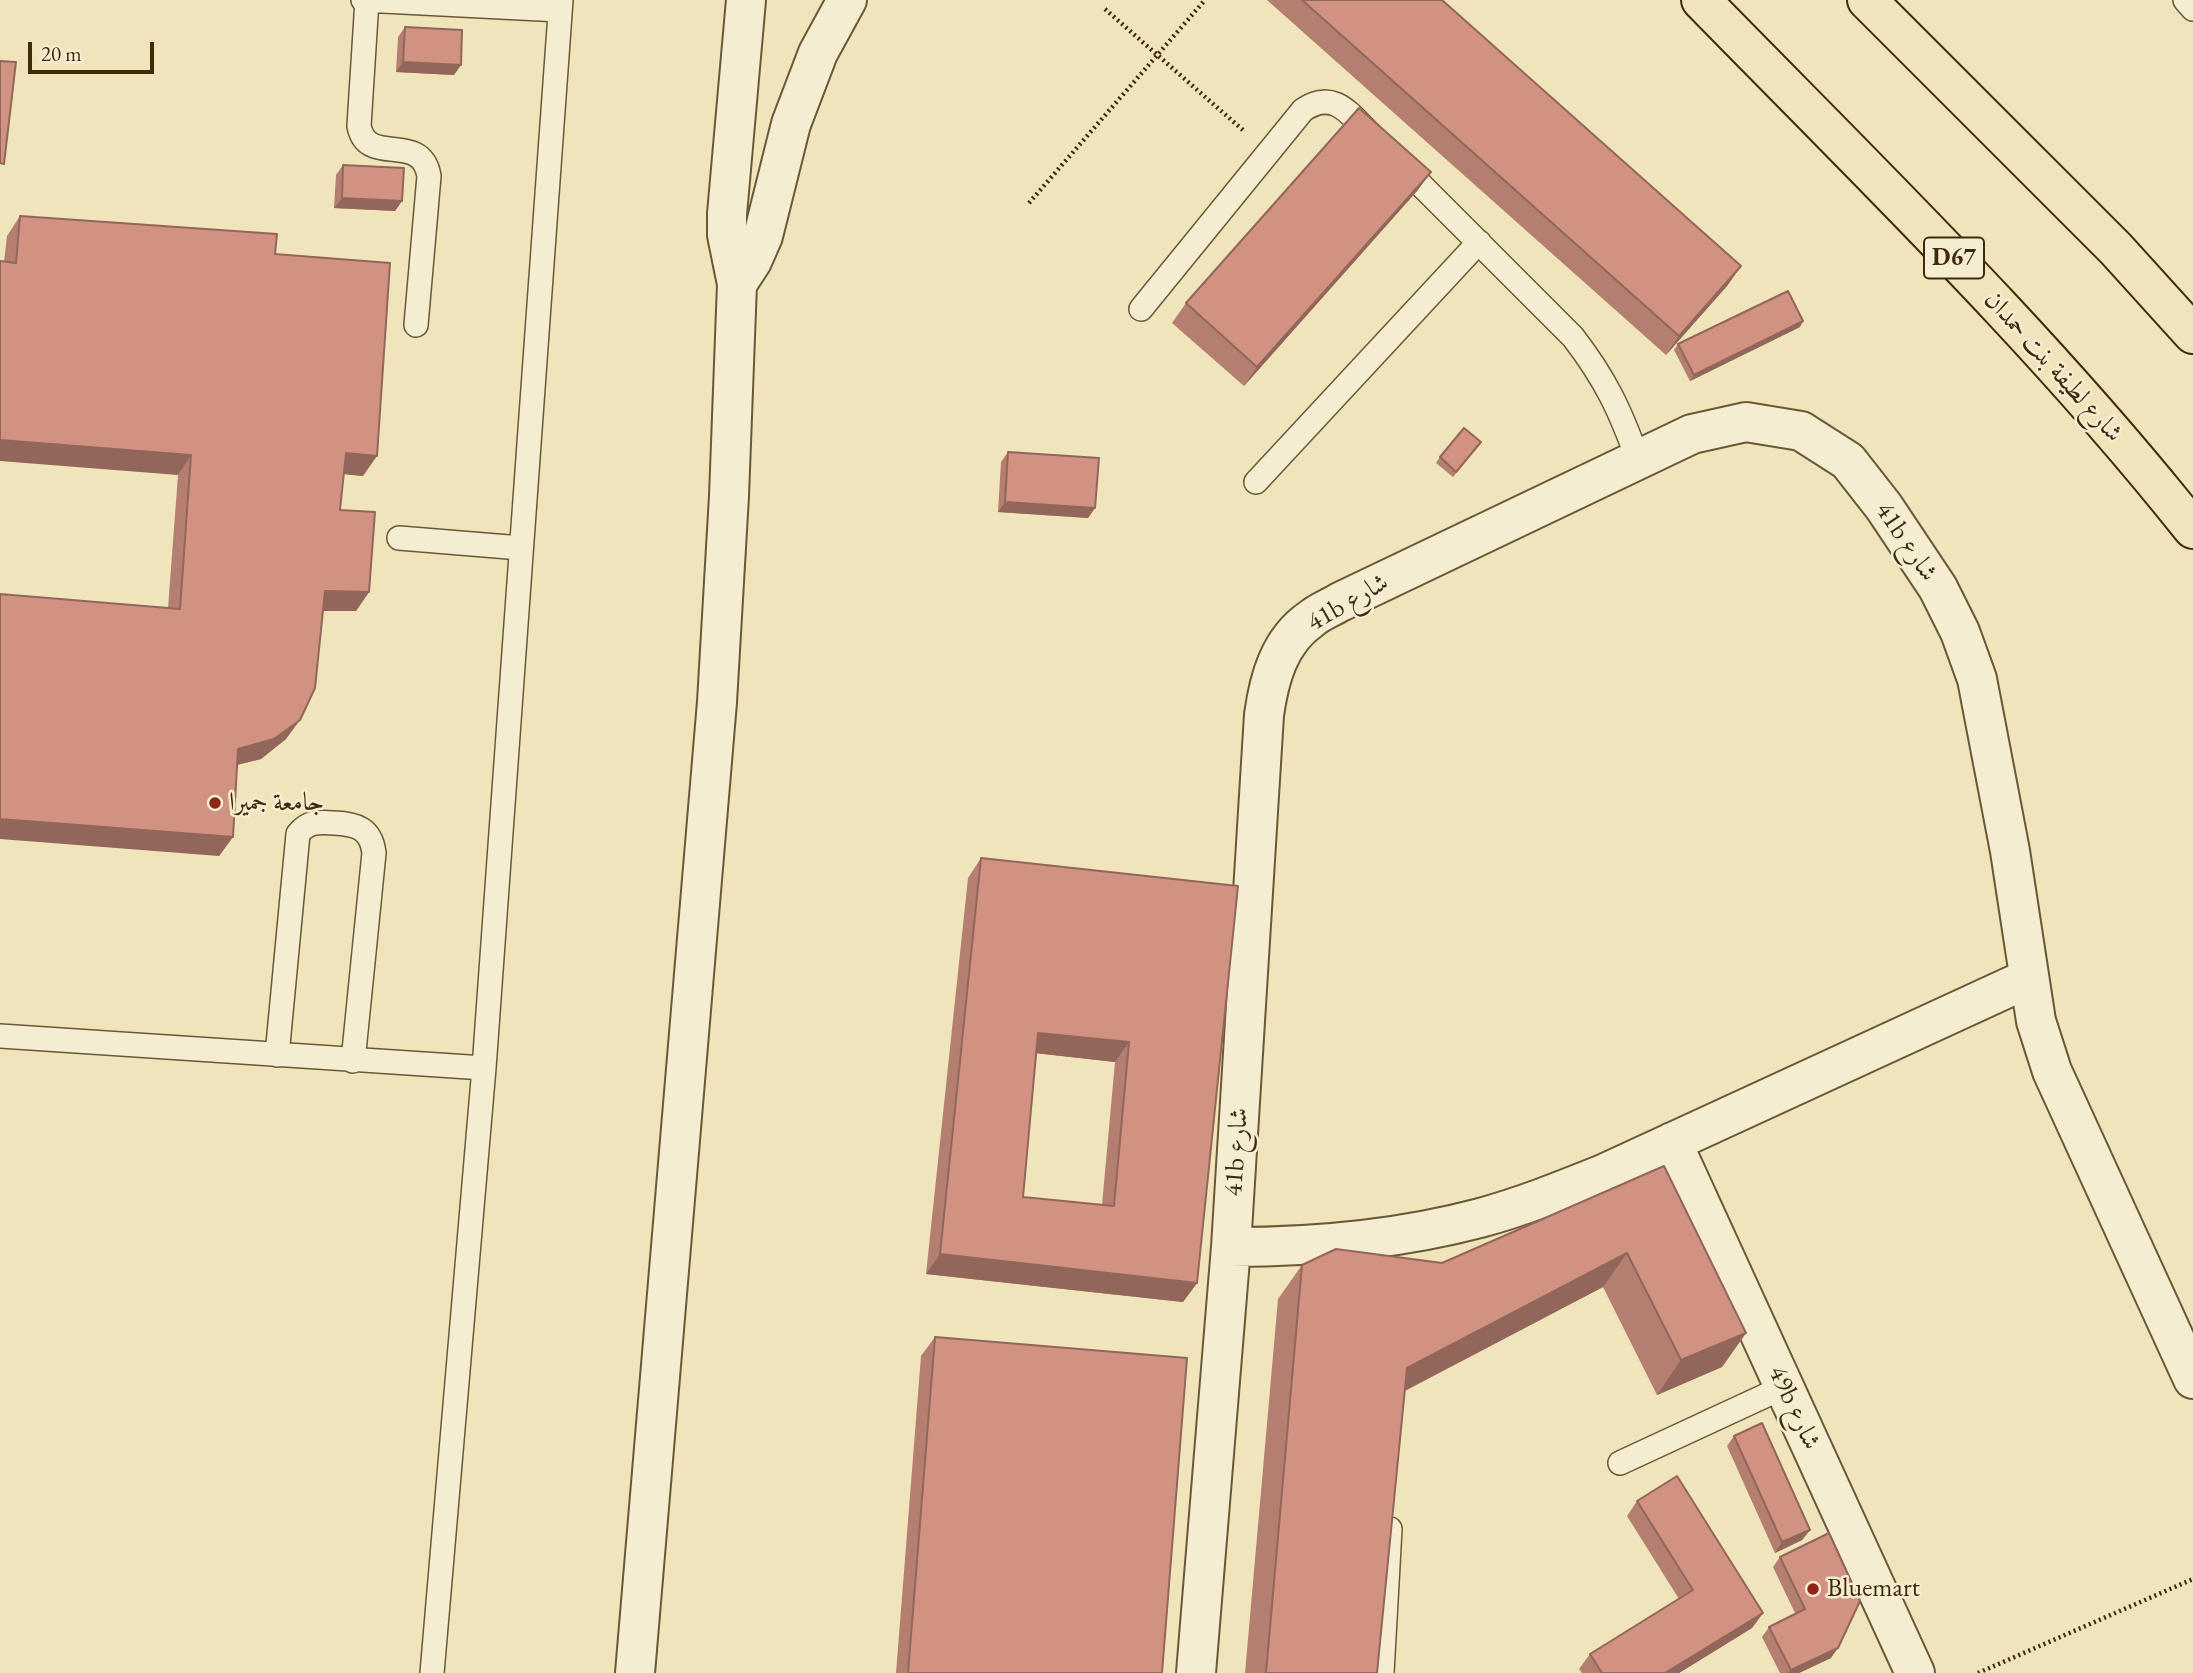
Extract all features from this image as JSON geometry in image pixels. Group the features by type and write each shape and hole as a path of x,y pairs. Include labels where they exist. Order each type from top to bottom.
{"main road":[{"name":"شارع لطيفة بنت حمدان","path":"1701,0 1926,228 2043,353 2193,529"},
{"path":"1867,0 2116,249 2193,334"}],"street":[{"path":"635,1673 717,702 729,496 737,284 727,235 727,214 747,0"},
{"path":"737,284 752,261 763,236 791,124 818,53 847,0"},
{"name":"41b شارع","path":"1196,1673 1231,1247 1264,715 1269,680 1284,647 1309,620 1340,602 1692,434 1746,422 1801,431 1848,461 1884,507 1938,587 1960,632 1977,678 2010,851 2036,1021 2052,1071 2193,1379"},
{"path":"1231,1247 1294,1247 1357,1242 1420,1232 1482,1218 1554,1194 2029,978"},
{"name":"49b شارع","path":"1672,1142 1915,1673"}],"lane":[{"path":"416,325 429,176 424,160 418,155 410,151 372,146 361,134 359,126 365,0 561,5 484,1068 432,1673"},
{"path":"2185,0 2193,9"},
{"path":"1141,309 1303,110 1312,103 1334,102 1344,108 1573,337 1594,365 1621,414 1638,460"},
{"path":"1256,482 1479,242"},
{"path":"399,538 521,548"},
{"path":"277,1055 298,834 309,824 316,822 354,824 369,835 374,853 353,1061"},
{"path":"0,1036 484,1068"},
{"path":"1620,1463 1784,1387"},
{"path":"1382,1673 1391,1511"}],"path":[{"path":"1029,203 1205,0"},
{"path":"1105,9 1268,153"},
{"path":"1978,1673 2193,1579"}],"building":[{"path":"1302,0 1442,0 1741,266 1679,336"},
{"path":"405,27 462,30 461,65 403,62"},
{"path":"0,61 16,62 4,164 0,163"},
{"path":"1359,108 1431,172 1257,367 1186,303"},
{"path":"343,165 404,168 402,201 342,198"},
{"path":"20,216 277,234 275,254 390,263 377,456 346,453 340,510 375,512 369,592 325,591 315,688 300,720 274,739 238,749 233,837 0,819 0,594 180,609 191,455 0,440 0,261 16,263"},
{"path":"1788,291 1803,321 1694,375 1678,344"},
{"path":"1464,428 1481,442 1456,472 1440,457"},
{"path":"1008,452 1099,458 1095,508 1005,502"},
{"path":"981,858 1238,886 1197,1283 940,1254","holes":["1038,1033 1129,1042 1114,1206 1023,1197"]},
{"path":"1664,1166 1746,1333 1681,1360 1627,1253 1407,1368 1377,1673 1266,1673 1302,1265 1336,1249 1442,1263"},
{"path":"935,1337 1187,1358 1162,1673 908,1673"},
{"path":"1762,1423 1810,1530 1782,1542 1734,1436"},
{"path":"1677,1476 1763,1613 1665,1673 1602,1673 1590,1654 1693,1590 1637,1501"},
{"name":"Bluemart","path":"1829,1533 1860,1601 1838,1648 1791,1670 1769,1627 1805,1609 1780,1557"}],"place":[{"name":"جامعة جميرا","path":"215,803"},
{"name":"Bluemart","path":"1813,1589"}]}
